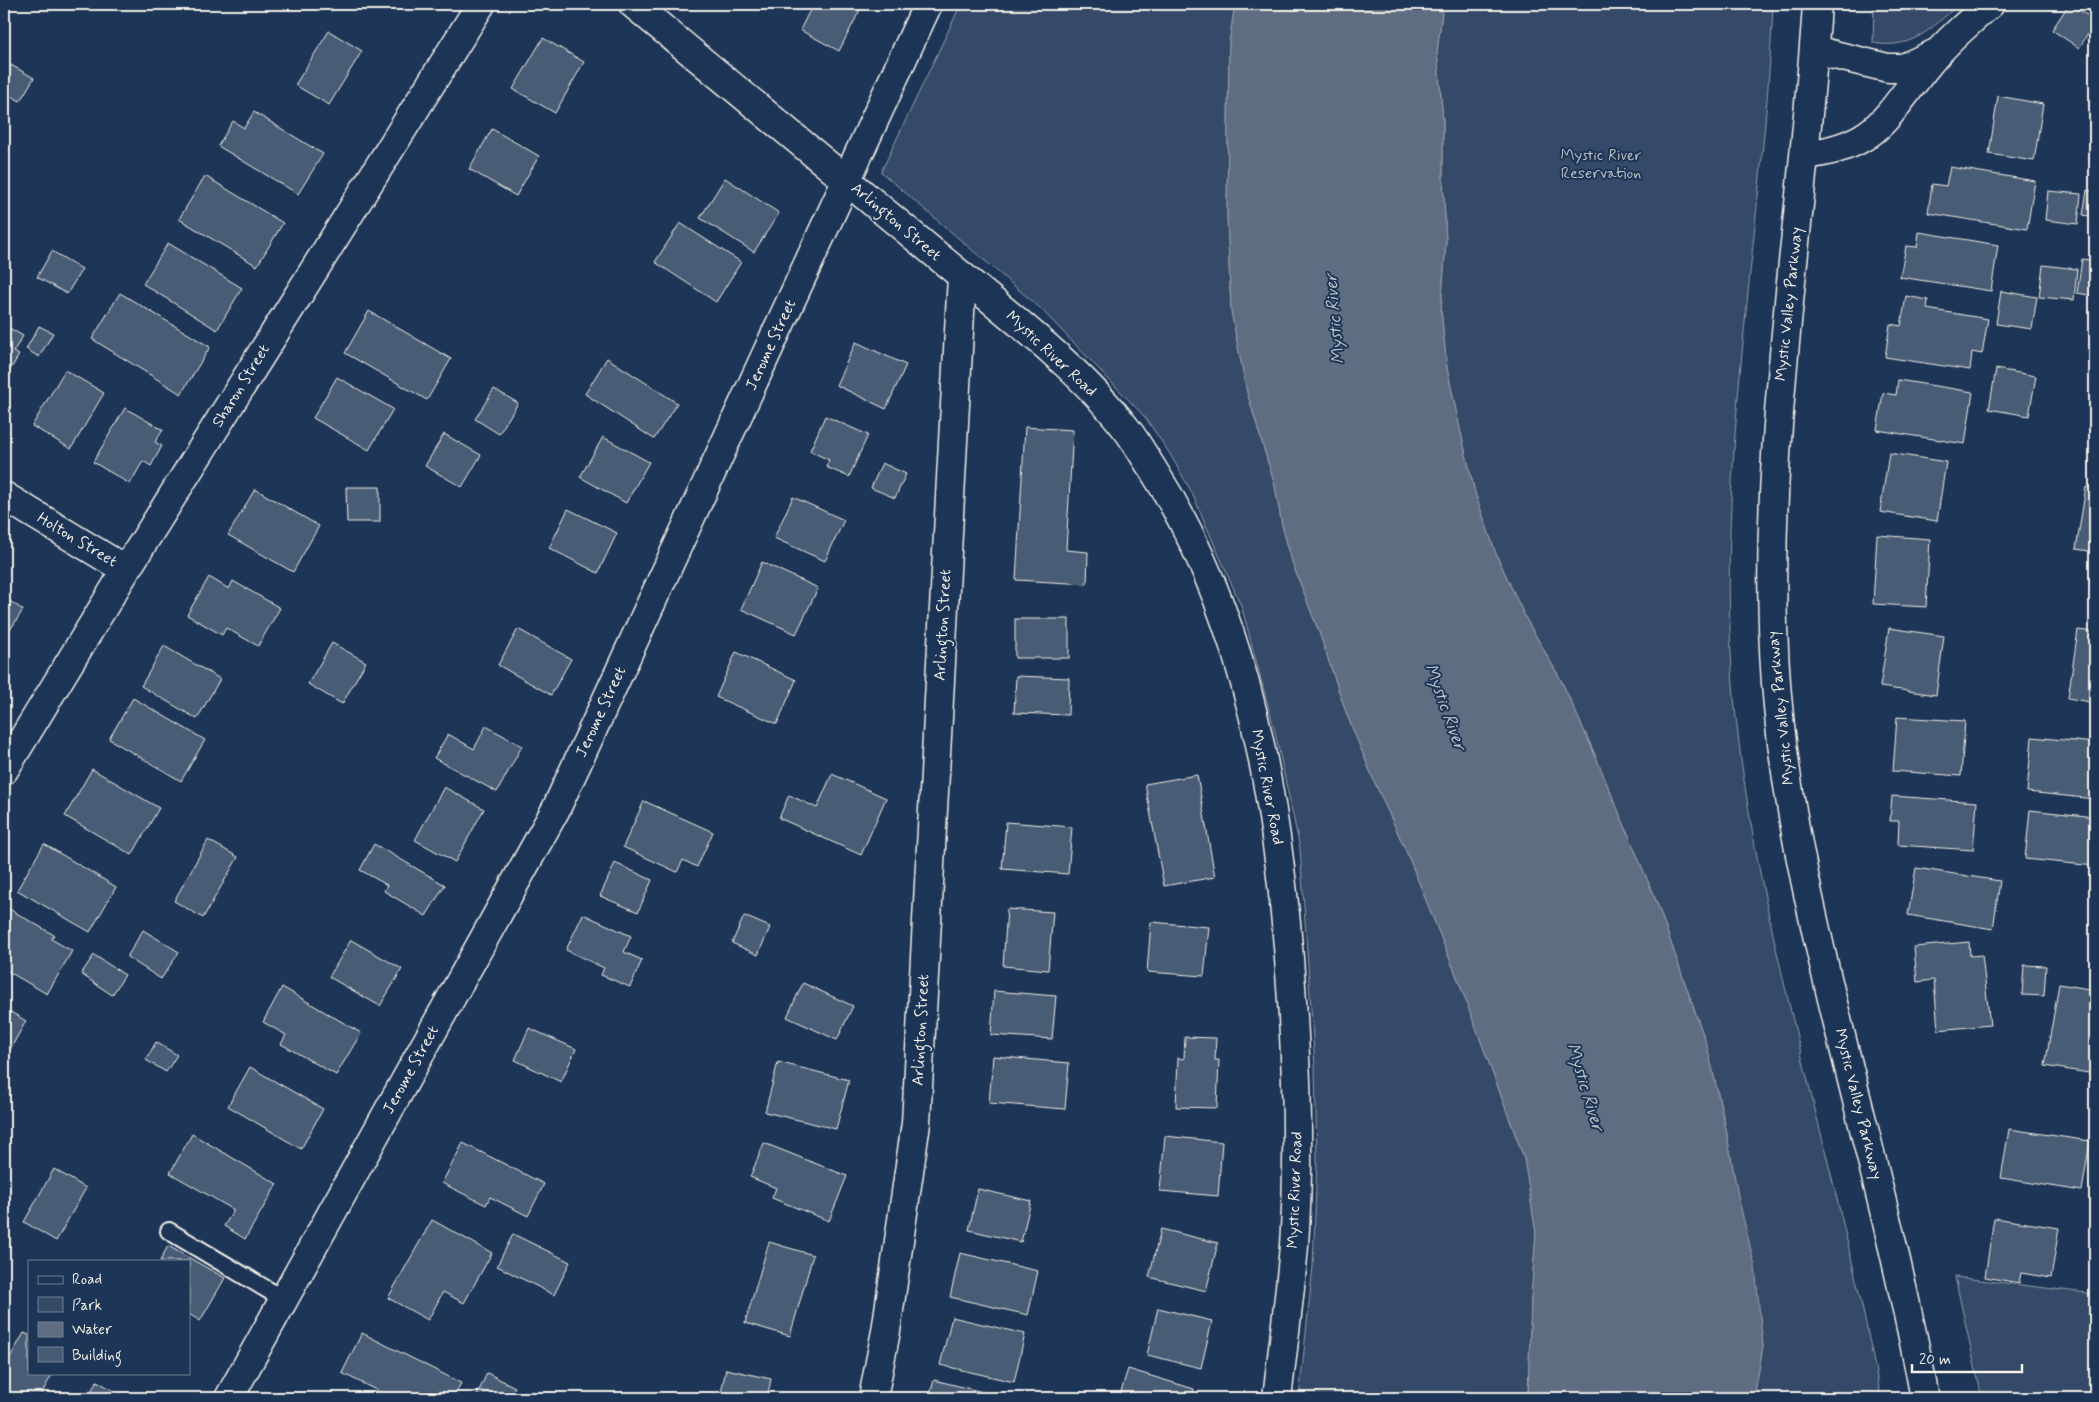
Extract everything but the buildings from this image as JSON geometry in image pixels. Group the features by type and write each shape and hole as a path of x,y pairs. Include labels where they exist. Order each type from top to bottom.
{"street":[{"name":"Sharon Street","path":"4,770 126,570 481,4"},
{"name":"Arlington Street","path":"632,4 962,276 916,1123 886,1331 873,1398"},
{"name":"Jerome Street","path":"229,1398 556,809 928,4"},
{"name":"Mystic Valley Parkway","path":"1817,4 1805,155 1781,374 1773,505 1773,615 1779,719 1790,800 1806,889 1896,1260 1925,1398"},
{"path":"1805,155 1840,149 1854,143 1876,128 1941,49 1990,4"},
{"path":"1814,50 1888,68 1903,68 1941,49"},
{"name":"Mystic River Road","path":"962,276 1081,379 1128,431 1175,504 1212,582 1242,667 1264,764 1279,849 1289,948 1295,1043 1297,1128 1294,1244 1277,1398"},
{"name":"Holton Street","path":"4,496 126,570"}],"lane":[{"path":"169,1231 284,1299"}],"green space":[{"path":"961,4 1235,4 1229,43 1227,215 1231,311 1247,392 1275,486 1282,525 1293,565 1319,632 1347,715 1407,853 1459,982 1524,1158 1536,1233 1531,1299 1528,1398 1299,1398 1313,1266 1317,1161 1315,1067 1300,848 1275,732 1242,608 1192,493 1170,454 1145,417 1040,308 881,172"},
{"name":"Mystic River Reservation","path":"1443,4 1773,4 1768,91 1742,350 1730,523 1730,610 1734,697 1752,832 1770,920 1853,1268 1881,1398 1754,1398 1763,1346 1726,1129 1707,1046 1657,903 1592,748 1561,680 1525,617 1496,554 1475,493 1460,429 1447,368 1441,310 1446,241 1443,120 1437,52"},
{"path":"1874,4 1959,4 1920,36 1899,43 1887,44 1873,43"},
{"path":"1955,1277 2095,1294 2095,1329 2089,1398 1982,1398"}],"water":[{"name":"Mystic River","path":"1235,4 1443,4 1437,52 1443,120 1446,241 1441,310 1447,368 1460,429 1475,493 1496,554 1525,617 1561,680 1592,748 1657,903 1707,1046 1726,1129 1738,1196 1755,1267 1763,1346 1754,1398 1528,1398 1531,1299 1536,1233 1524,1158 1459,982 1407,853 1347,715 1319,632 1293,565 1282,525 1275,486 1247,392 1231,311 1227,215 1229,43"}]}
